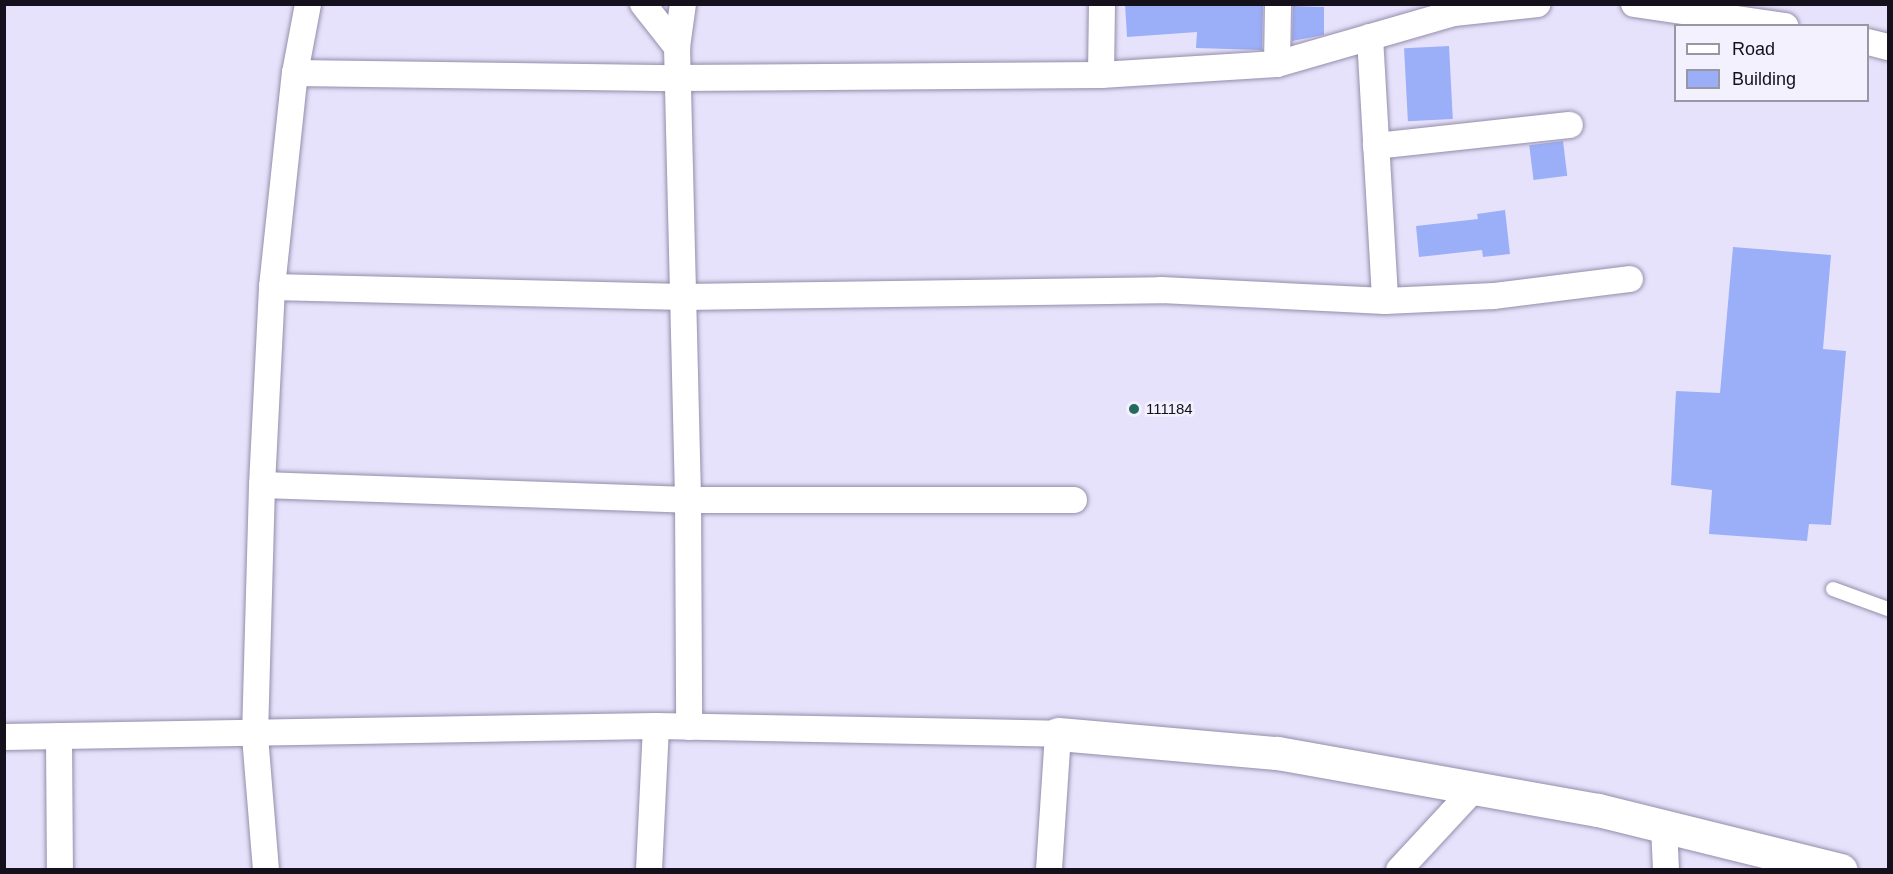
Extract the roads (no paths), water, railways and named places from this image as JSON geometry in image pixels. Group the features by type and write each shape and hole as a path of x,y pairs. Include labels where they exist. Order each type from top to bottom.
{"street":[{"path":"266,870 255,736 262,485 272,287 295,73 308,4"},
{"path":"643,4 677,47"},
{"path":"683,4 677,47 676,78 684,297 689,727"},
{"path":"1101,75 1102,4"},
{"path":"1276,64 1278,4"},
{"path":"295,73 676,78 1101,75 1276,64 1454,13 1538,4"},
{"path":"1634,4 1771,24"},
{"path":"1370,37 1385,301"},
{"path":"1869,42 1888,47"},
{"path":"1376,146 1570,125"},
{"path":"272,287 684,297 1161,290 1385,301 1494,296 1630,279"},
{"path":"262,485 688,500 1074,500"},
{"path":"649,870 656,726"},
{"path":"4,737 255,736 656,726 1058,734 1277,753 1475,788 1664,826 1841,870"},
{"path":"1049,870 1058,734"},
{"path":"59,736 60,870"},
{"path":"1399,870 1475,788"},
{"path":"1664,826 1666,870"}],"lane":[{"path":"1833,589 1888,609"}],"place":[{"name":"111184","path":"1134,409"}]}
